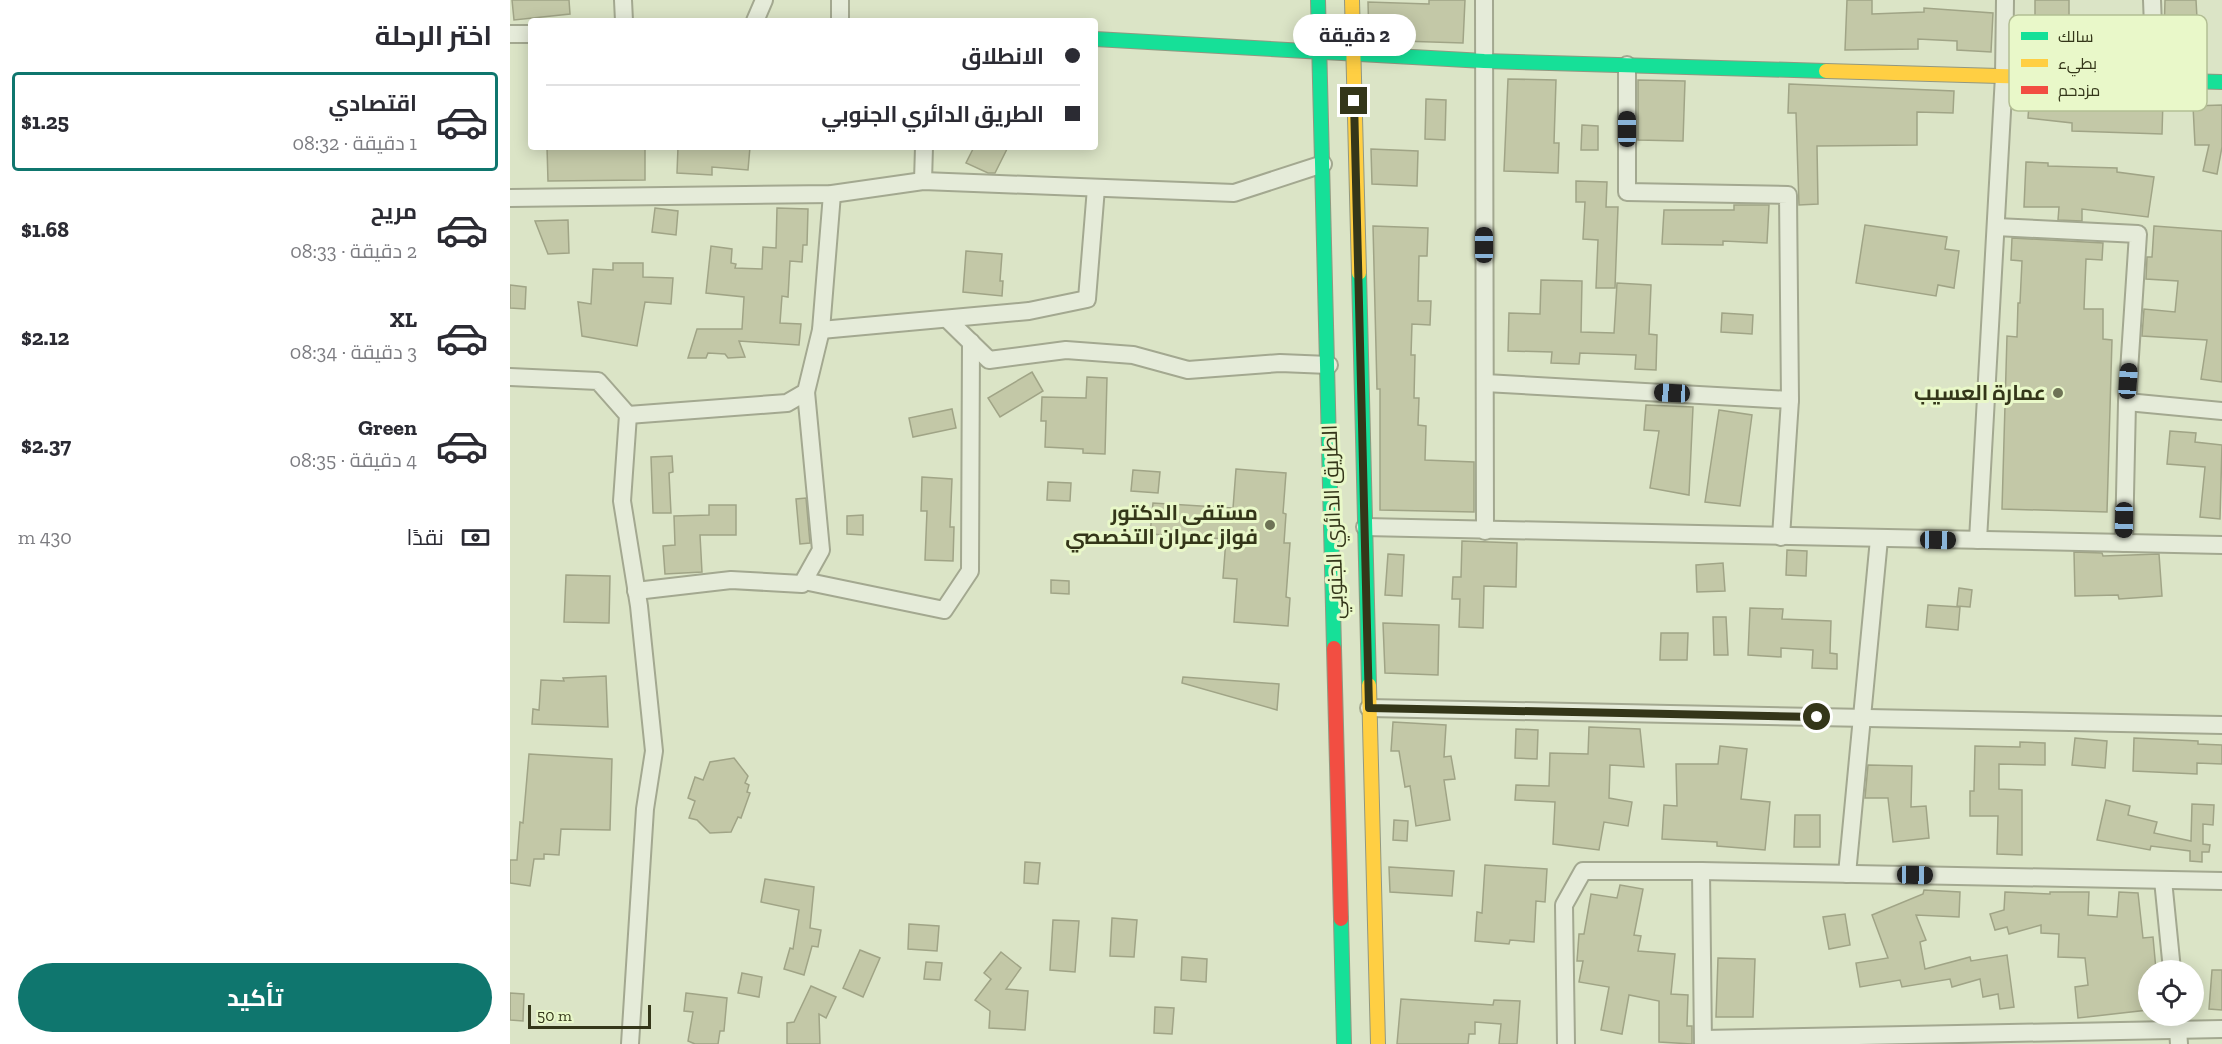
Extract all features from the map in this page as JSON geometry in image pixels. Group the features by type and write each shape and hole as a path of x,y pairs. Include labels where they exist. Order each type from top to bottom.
{"main road":[{"name":"الطريق الدائري الجنوبي","path":"1318,0 1329,365 1344,1044"},
{"name":"الطريق الدائري الجنوبي","path":"1352,0 1378,1044"},
{"path":"1098,39 1484,61 2009,76"},
{"path":"2207,82 2222,82"}],"street":[{"path":"623,0 624,18"},
{"path":"756,18 764,0"},
{"path":"840,0 840,18"},
{"path":"1484,0 1485,531"},
{"path":"1978,540 2004,76 2005,0"},
{"path":"2152,0 2153,15"},
{"path":"510,34 528,34"},
{"path":"1627,65 1628,192 1788,195 1790,400 1781,537"},
{"path":"923,181 924,150"},
{"path":"510,198 832,194 923,181 1234,193 1323,164"},
{"path":"821,330 1029,312 1087,299 1096,188"},
{"path":"636,591 731,580 802,584 821,550 806,392 821,330 832,194"},
{"path":"1996,227 2138,234 2127,402 2124,543"},
{"path":"947,319 989,360 1066,350 1132,355 1188,369 1280,363 1329,365"},
{"path":"804,581 944,610 970,571 971,342"},
{"path":"510,377 598,381 628,416 622,501 636,591 654,751 645,809 630,1044"},
{"path":"1485,383 1790,400"},
{"path":"628,416 787,403 806,392"},
{"path":"2127,402 2222,411"},
{"path":"1365,527 2222,545"},
{"path":"1847,874 1864,718 1879,539"},
{"path":"1369,708 2222,725"},
{"path":"1566,1044 1564,905 1583,871 1701,871 2222,881"},
{"path":"1701,871 1703,1042 2060,1038 2222,1029"},
{"path":"2163,880 2171,960"}],"building":[{"path":"512,0 569,0 570,14 514,20"},
{"path":"1429,0 1465,0 1463,43 1369,40 1368,2 1429,4"},
{"path":"1847,0 1872,0 1872,14 1924,12 1924,8 1993,13 1991,52 1957,50 1957,41 1918,39 1918,49 1845,50"},
{"path":"2035,0 2069,0 2069,15 2035,15"},
{"path":"2165,0 2196,0 2197,15 2165,15"},
{"path":"1508,79 1556,80 1554,143 1559,143 1558,173 1504,171"},
{"path":"1638,80 1685,81 1683,141 1638,140"},
{"path":"1789,84 1954,91 1953,113 1917,112 1917,145 1817,146 1818,204 1799,205 1796,113 1788,113"},
{"path":"1426,99 1446,100 1445,140 1425,139"},
{"path":"2222,105 2222,147 2217,174 2203,171 2209,145 2195,145 2193,111 2207,111 2207,106"},
{"path":"2029,111 2163,111 2162,134 2072,131 2072,123 2028,118"},
{"path":"1582,125 1598,126 1598,150 1581,150"},
{"path":"1371,149 1418,151 1417,186 1372,184"},
{"path":"547,150 645,150 645,180 548,181"},
{"path":"678,150 750,150 748,170 712,167 712,175 677,173"},
{"path":"972,150 1006,150 995,173 988,173 966,163"},
{"path":"2026,162 2048,163 2048,166 2117,168 2117,172 2154,177 2148,217 2082,209 2082,221 2058,220 2059,207 2024,207"},
{"path":"1576,181 1607,182 1606,207 1618,207 1615,288 1596,288 1598,240 1583,239 1585,202 1576,202"},
{"path":"1734,205 1769,205 1767,243 1723,241 1723,245 1662,244 1664,210 1734,210"},
{"path":"655,208 678,211 676,235 652,232"},
{"path":"777,208 808,209 807,245 803,245 802,262 790,261 788,297 782,296 780,323 801,324 799,345 739,341 745,357 728,358 725,354 708,353 706,358 688,358 697,329 742,329 744,297 706,293 711,246 732,249 731,263 736,264 735,268 762,269 763,247 776,248"},
{"path":"568,220 569,253 548,254 535,221"},
{"path":"1865,225 1947,237 1945,249 1959,251 1954,288 1938,285 1936,296 1856,283"},
{"path":"1373,226 1428,228 1427,256 1419,256 1418,301 1431,301 1430,325 1412,324 1411,355 1415,355 1414,398 1419,398 1418,425 1426,426 1425,460 1474,462 1474,512 1380,510 1380,389 1377,389"},
{"path":"2154,226 2222,231 2222,382 2201,379 2207,340 2142,336 2144,309 2175,312 2178,281 2146,279 2147,257 2152,257"},
{"name":"عمارة العسيب","path":"2012,238 2103,243 2102,260 2086,259 2084,309 2103,309 2103,339 2112,340 2107,512 2002,509 2007,336 2017,337 2022,261 2011,260"},
{"path":"966,251 1002,254 1000,281 1003,281 1002,296 963,292"},
{"path":"613,263 643,263 643,277 673,278 671,304 645,302 637,346 582,336 578,302 591,304 593,269 613,270"},
{"path":"1541,280 1582,281 1581,332 1614,333 1617,283 1651,285 1649,334 1657,335 1656,370 1635,369 1636,355 1580,353 1579,364 1551,363 1552,352 1508,351 1509,313 1540,314"},
{"path":"510,285 526,287 525,309 510,308"},
{"path":"1722,313 1753,315 1752,334 1721,332"},
{"path":"1032,372 1043,391 1000,417 988,398"},
{"path":"1087,377 1107,378 1105,454 1083,453 1083,449 1045,447 1046,421 1041,421 1042,397 1086,398"},
{"path":"1646,405 1693,407 1689,495 1650,488 1659,431 1644,430"},
{"path":"952,409 956,428 913,437 909,418"},
{"path":"1719,410 1752,415 1740,506 1705,502"},
{"path":"2170,431 2196,433 2195,442 2222,445 2220,519 2200,517 2205,467 2167,464"},
{"path":"672,456 673,472 669,473 671,513 653,513 651,457"},
{"path":"1236,469 1286,473 1283,513 1286,514 1284,543 1290,543 1286,597 1290,598 1288,626 1234,622 1237,579 1223,578 1226,539 1150,534 1153,503 1233,508"},
{"path":"1133,470 1160,472 1158,493 1131,491"},
{"path":"922,477 952,479 950,527 954,527 953,561 925,560 927,511 921,511"},
{"path":"1048,482 1071,483 1070,501 1047,500"},
{"path":"806,498 810,543 800,544 796,499"},
{"path":"709,505 736,505 736,535 700,535 702,572 665,574 663,546 675,545 674,516 709,515"},
{"path":"863,515 863,535 847,534 847,516"},
{"path":"1462,541 1517,543 1516,587 1484,586 1483,628 1459,627 1460,599 1452,599 1453,577 1461,577"},
{"path":"1787,550 1807,551 1806,576 1786,575"},
{"path":"2074,552 2102,553 2103,556 2159,554 2162,596 2119,599 2118,595 2075,596"},
{"path":"1388,554 1404,555 1402,596 1385,595"},
{"path":"1723,563 1725,591 1697,592 1696,565"},
{"path":"566,575 610,576 609,623 564,622"},
{"path":"1051,580 1069,581 1069,594 1051,593"},
{"path":"1959,588 1972,590 1970,607 1957,606"},
{"path":"1928,605 1960,607 1958,630 1926,627"},
{"path":"1750,608 1783,609 1782,619 1831,621 1830,653 1837,654 1837,669 1812,668 1813,650 1781,648 1781,657 1748,655"},
{"path":"1713,617 1726,617 1728,655 1714,655"},
{"path":"1383,623 1439,625 1438,675 1385,673"},
{"path":"1661,633 1688,633 1687,660 1660,660"},
{"path":"606,676 608,727 532,724 533,709 539,710 541,680 564,681 563,678"},
{"path":"1183,677 1279,684 1277,710 1182,683"},
{"path":"1393,722 1446,725 1444,757 1451,756 1455,779 1444,780 1450,820 1416,826 1410,786 1405,787 1399,751 1391,751"},
{"path":"1589,727 1640,729 1644,767 1610,765 1609,798 1632,802 1628,826 1604,822 1599,850 1553,844 1555,802 1515,800 1516,785 1549,786 1550,753 1588,754"},
{"path":"1516,729 1538,730 1537,759 1515,758"},
{"path":"2075,738 2107,741 2105,768 2072,765"},
{"path":"2134,738 2198,741 2198,744 2222,745 2222,764 2197,763 2197,774 2133,771"},
{"path":"2020,742 2045,743 2045,765 1999,764 1999,789 2022,790 2022,855 1997,854 1998,816 1970,816 1970,791 1974,791 1975,746 2020,747"},
{"path":"1720,746 1747,749 1741,799 1770,802 1765,850 1717,846 1717,842 1662,839 1664,805 1677,806 1676,764 1718,764"},
{"path":"529,754 612,759 610,830 561,829 559,855 544,854 544,859 534,859 530,886 510,883 510,860 517,860 520,822 523,823"},
{"path":"734,758 748,776 745,783 749,785 747,792 750,793 741,818 738,817 731,832 710,833 697,820 689,818 695,801 688,798 695,777 703,780 710,762"},
{"path":"1868,765 1912,766 1911,807 1926,806 1929,838 1893,842 1888,798 1865,798"},
{"path":"2106,800 2130,806 2128,815 2157,822 2154,833 2191,841 2192,804 2214,805 2213,825 2203,824 2203,844 2210,845 2209,852 2202,852 2202,862 2190,861 2190,851 2151,846 2150,850 2097,840"},
{"path":"1795,815 1820,815 1820,847 1794,847"},
{"path":"1394,820 1408,821 1407,841 1393,840"},
{"path":"1025,862 1040,863 1038,884 1024,883"},
{"path":"1485,865 1547,869 1545,902 1536,901 1534,942 1510,940 1509,944 1475,941 1477,912 1482,913"},
{"path":"1389,867 1454,871 1452,896 1390,892"},
{"path":"765,879 814,887 810,928 821,930 818,947 812,946 804,975 784,969 790,948 793,949 799,910 761,902"},
{"path":"1620,885 1643,889 1634,935 1641,936 1638,951 1675,954 1671,994 1688,995 1687,1026 1692,1026 1692,1044 1659,1042 1659,1001 1629,995 1622,1034 1601,1030 1609,987 1579,982 1583,961 1577,961 1579,934 1584,934 1591,894 1617,898"},
{"path":"1924,890 1960,892 1959,917 1916,915 1926,940 1920,942 1925,969 1970,957 1971,961 2007,955 2014,1007 2000,1009 1998,994 1983,997 1980,979 1952,987 1950,979 1902,987 1900,980 1860,987 1856,963 1888,958 1872,915 1923,894"},
{"path":"2005,892 2050,894 2050,892 2089,892 2088,915 2117,917 2119,892 2138,893 2143,938 2153,937 2155,960 2138,960 2138,1011 2078,1018 2075,987 2088,985 2085,958 2058,957 2059,934 2041,933 2041,925 2009,934 2007,927 1995,930 1990,914 2004,910"},
{"path":"1845,914 1850,945 1829,949 1823,917"},
{"path":"1112,918 1137,920 1134,957 1110,956"},
{"path":"1053,920 1079,921 1075,972 1050,970"},
{"path":"909,924 939,926 937,951 908,949"},
{"path":"860,950 880,958 863,997 843,988"},
{"path":"1001,952 1021,968 1006,989 1028,991 1025,1030 989,1028 990,1011 975,1000 991,979 984,973"},
{"path":"1182,957 1207,959 1206,982 1181,980"},
{"path":"1718,958 1755,959 1753,1017 1716,1017"},
{"path":"926,962 942,963 940,980 924,979"},
{"path":"2212,970 2222,970 2222,1010 2209,1009"},
{"path":"742,973 762,977 759,997 738,993"},
{"path":"811,986 836,997 826,1018 819,1014 820,1044 787,1044 787,1023 794,1022"},
{"path":"510,993 524,994 523,1021 510,1020"},
{"path":"686,993 727,998 724,1031 720,1031 718,1044 695,1044 688,1041 693,1012 684,1011"},
{"path":"1401,999 1493,1005 1494,1000 1520,1001 1517,1044 1499,1044 1501,1024 1475,1022 1475,1034 1469,1034 1468,1044 1397,1044"},
{"path":"1155,1007 1174,1008 1172,1034 1154,1033"}],"traffic: fast":[{"path":"1318,0 1334,648"},
{"path":"1098,39 1484,61 1826,71"},
{"path":"2207,82 2222,82"},
{"path":"1359,273 1369,685"},
{"path":"1341,919 1344,1044"}],"traffic: slow":[{"path":"1352,0 1359,273"},
{"path":"1826,71 2009,76"},
{"path":"1369,685 1378,1044"}],"traffic: jam":[{"path":"1334,648 1341,919"}],"place":[{"name":"عمارة العسيب","path":"2058,393"},
{"name":"مستفى الدكتور فواز عمران التخصصي","path":"1270,525"}],"route":[{"path":"1354,101 1369,708 1817,717"}]}
